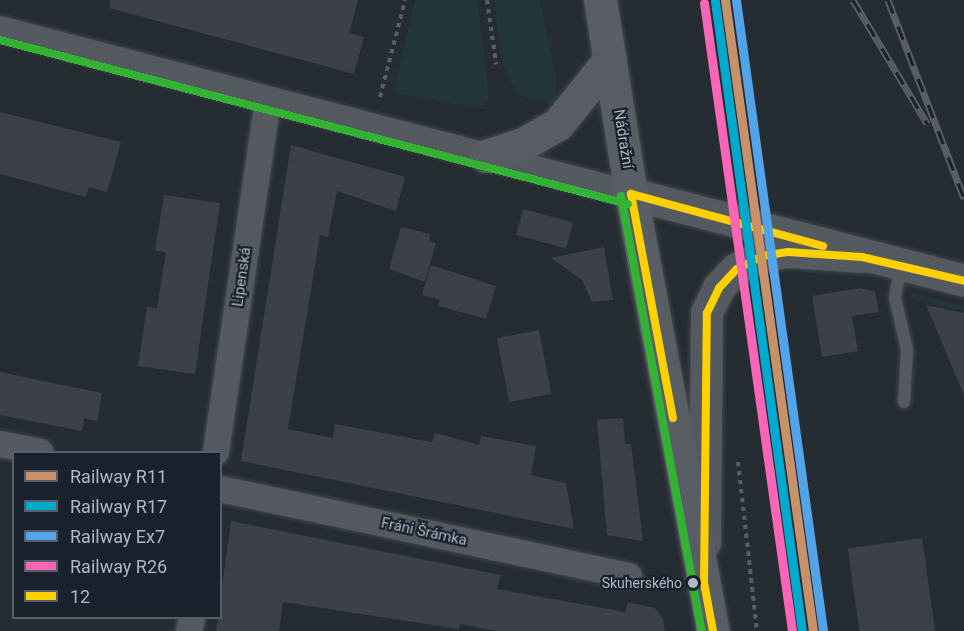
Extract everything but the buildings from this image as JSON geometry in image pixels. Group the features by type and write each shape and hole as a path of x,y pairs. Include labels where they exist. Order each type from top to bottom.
{"main road":[{"name":"Nádražní","path":"600,0 632,194 713,631"},
{"path":"486,156 523,144 558,124 610,60"}],"street":[{"path":"0,28 268,101 632,194 862,257 964,281"},
{"name":"Lipenská","path":"216,451 268,101"},
{"path":"704,583 707,313 719,288 737,268 762,256 788,252 862,257"},
{"path":"0,444 31,451"},
{"name":"Fráni Šrámka","path":"222,489 629,576"}],"lane":[{"path":"901,266 895,297 907,350 904,402"}],"path":[{"path":"380,97 405,0"},
{"path":"487,0 495,64"}],"green space":[{"path":"415,0 477,0 489,97 486,105 469,106 398,94 394,89"},
{"path":"494,0 540,0 557,83 555,105 517,95 502,62"},
{"path":"915,293 964,306 964,312 909,298"}],"railway":[{"path":"853,0 927,123"},
{"path":"888,0 964,198"}],"rail line":[{"name":"R11","path":"725,0 813,631"},
{"name":"Ex7","path":"736,0 823,630"},
{"name":"R17","path":"715,1 802,631"},
{"name":"R26","path":"704,3 792,631"}],"transit line":[{"path":"0,40 628,204"},
{"name":"12","path":"631,194 673,418"},
{"name":"12","path":"631,194 823,246"},
{"path":"621,196 702,631"},
{"name":"12","path":"713,631 704,583 707,313 719,288 737,269 762,256 788,252 862,257 964,281"}],"place":[{"name":"Skuherského","path":"693,583"}]}
